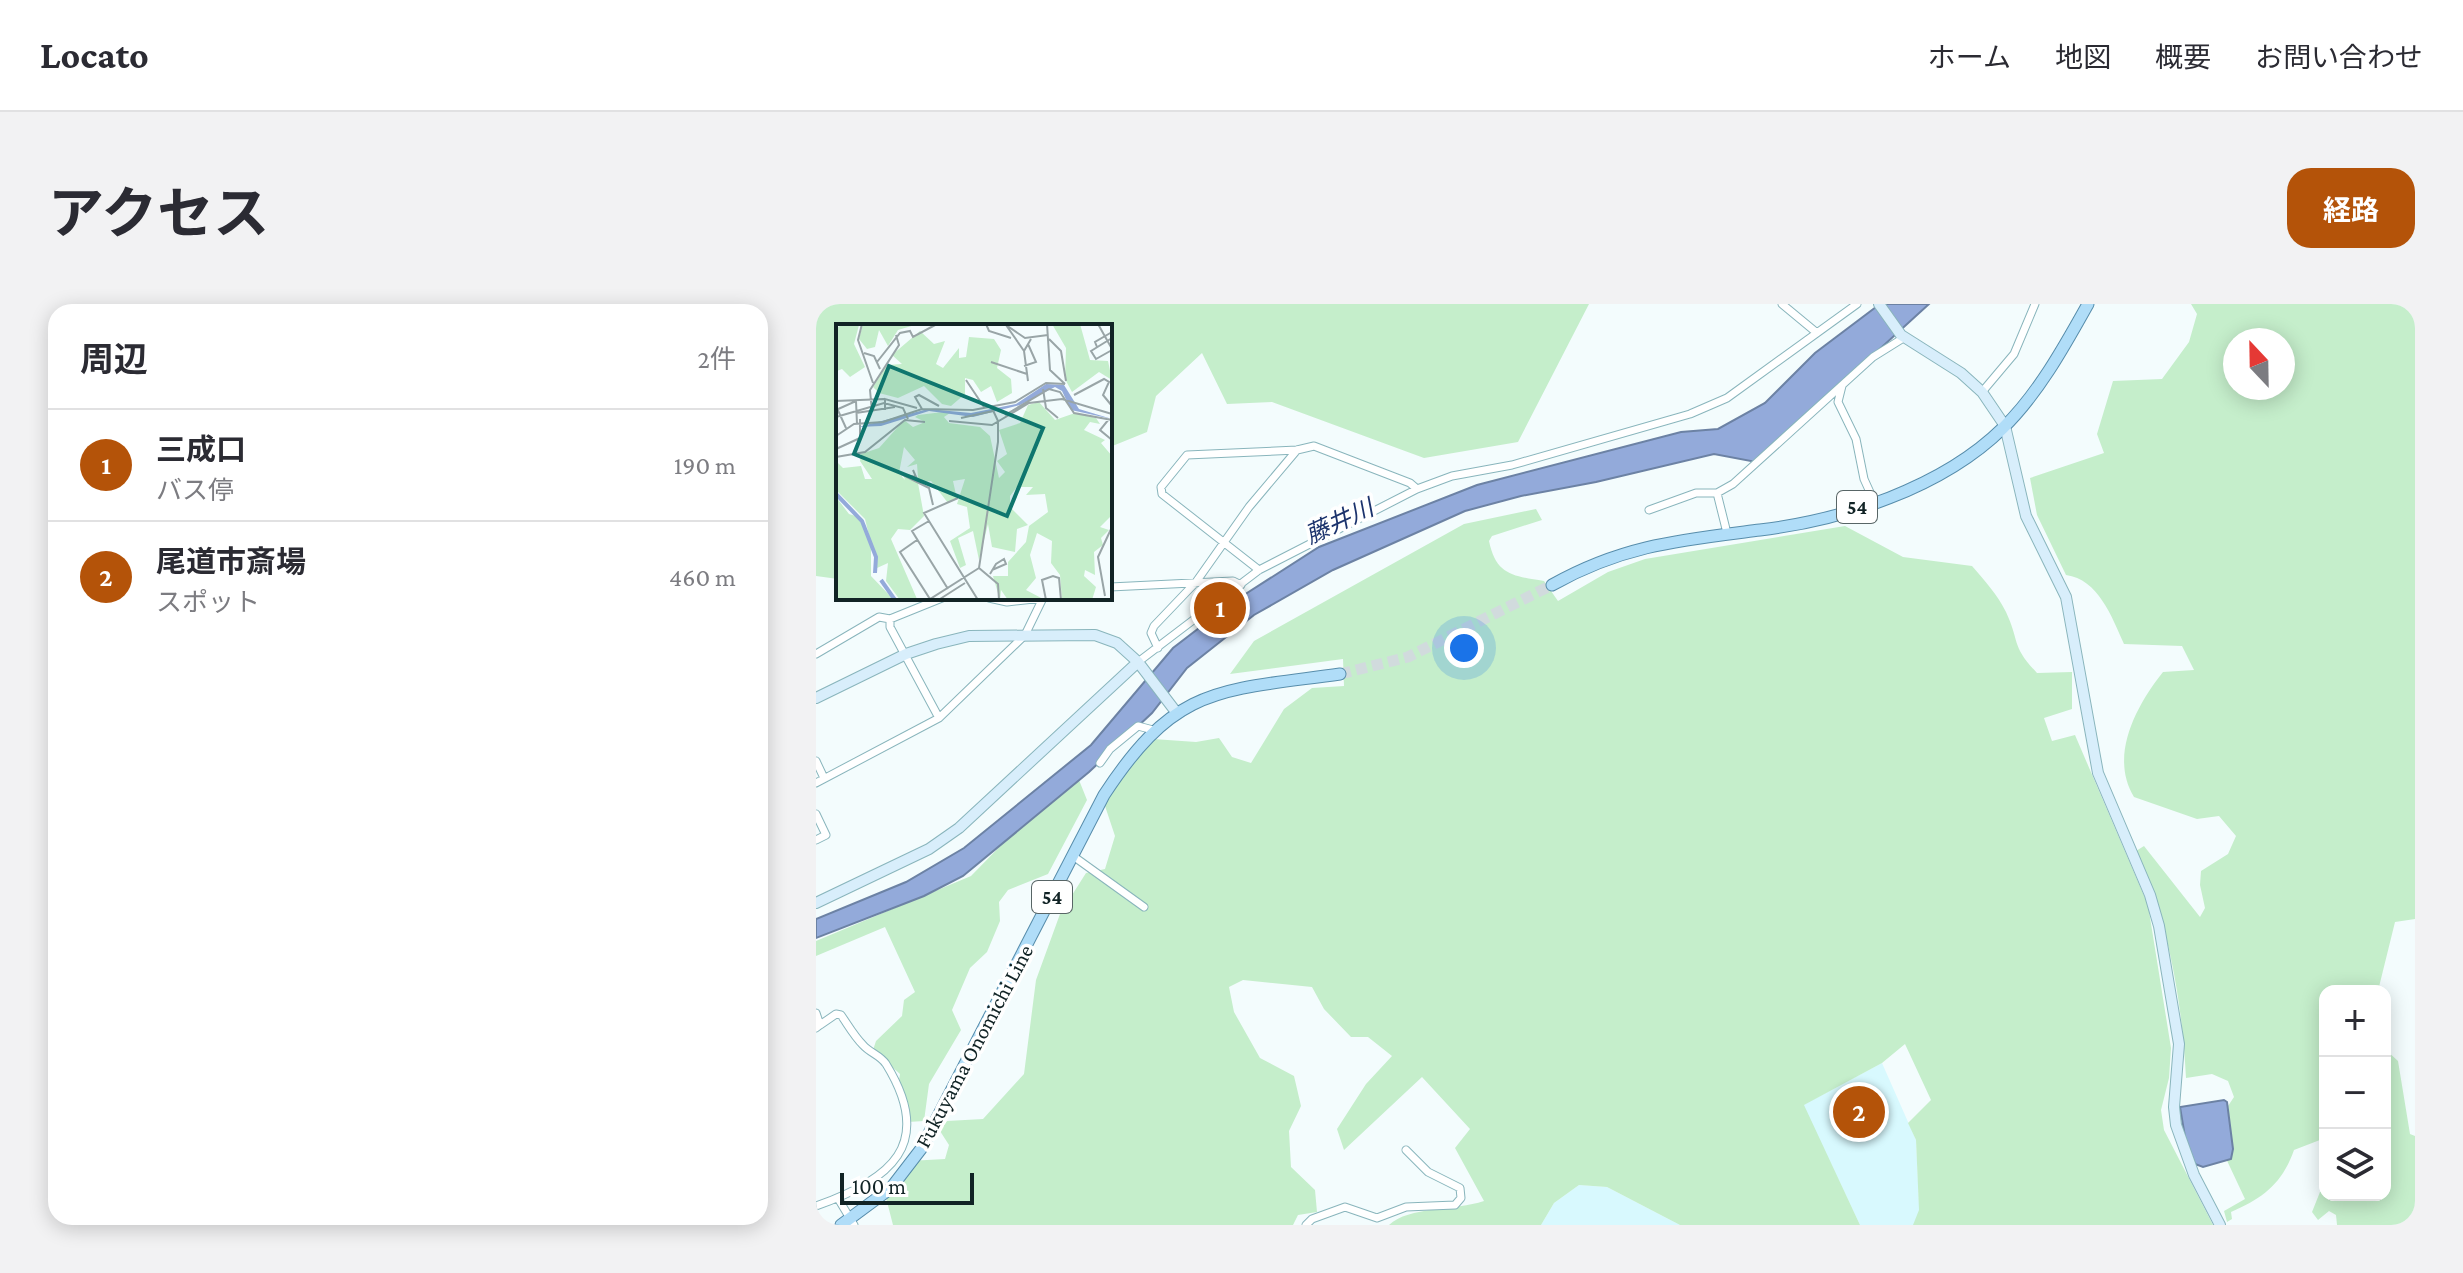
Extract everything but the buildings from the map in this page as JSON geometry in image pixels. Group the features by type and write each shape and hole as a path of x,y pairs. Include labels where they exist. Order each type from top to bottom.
{"main road":[{"name":"54","path":"1552,585 1589,564 1643,546 1817,519 1874,501 1953,466 2005,426 2033,393 2088,304"},
{"name":"Fukuyama Onomichi Line","path":"848,1223 891,1188 921,1149 1112,783 1172,707 1240,688 1340,674"}],"street":[{"path":"1782,304 1817,333"},
{"path":"816,903 929,849 959,828 1158,648 1259,570 1417,489 1452,476 1512,465 1690,414 1727,398 1857,304"},
{"path":"1879,304 1901,334 1961,373 1982,392 2005,426 2026,516 2066,597 2098,773 2150,895 2159,926 2179,1044 2174,1107 2176,1125 2194,1175 2220,1225"},
{"path":"1982,392 2014,354 2035,304"},
{"path":"1649,510 1696,493 1717,493 1733,484 1901,334"},
{"path":"1842,384 1838,402 1856,439 1864,479 1874,501"},
{"path":"1259,570 1162,494 1161,487 1187,455 1297,450 1314,446 1410,483 1417,489"},
{"path":"1158,648 1151,633 1154,626 1196,582 1249,507 1297,450"},
{"path":"1717,493 1727,533"},
{"path":"1112,587 1233,581 1241,585"},
{"path":"816,654 879,617 890,619 937,600"},
{"path":"998,600 1025,600"},
{"path":"816,783 939,718 1025,635 1042,600"},
{"path":"890,619 890,627 939,718"},
{"path":"816,698 906,654 969,636 1095,635 1117,643 1141,666 1172,707"},
{"path":"1100,763 1110,749 1138,726 1153,730"},
{"path":"816,761 824,778"},
{"path":"816,814 826,835 816,840"},
{"path":"1073,856 1144,907"},
{"path":"816,1013 818,1027 836,1014 841,1015 861,1044 886,1064 908,1120 906,1142 889,1170 839,1200 816,1206"},
{"path":"1306,1225 1312,1219 1345,1207 1377,1218 1406,1207 1455,1205 1461,1198 1460,1188 1428,1172 1406,1150"},
{"path":"839,1200 848,1223"}],"shaded area":[{"path":"1882,1063 1916,1140 1920,1225 1860,1225 1803,1105"},
{"path":"1579,1185 1607,1187 1680,1225 1541,1225 1554,1203"}],"green space":[{"path":"816,304 1589,304 1518,442 1424,458 1272,402 1227,404 1202,353 1156,396 1147,432 1112,446 1112,324 836,324 836,579 816,576"},
{"path":"2191,304 2415,304 2415,919 2395,922 2379,985 2319,985 2319,1140 2294,1150 2277,1181 2262,1195 2231,1212 2232,1219 2227,1222 2224,1211 2245,1199 2222,1150 2230,1124 2228,1106 2234,1097 2228,1081 2212,1074 2186,1078 2172,962 2157,906 2136,851 2144,846 2200,917 2205,908 2200,885 2201,871 2228,854 2236,836 2219,816 2197,819 2134,797 2124,765 2129,732 2153,685 2163,672 2194,670 2182,646 2124,644 2109,611 2095,591 2077,578 2066,575 2037,515 2030,478 2104,453 2097,434 2113,381 2162,379 2189,342 2197,314"},
{"path":"1536,509 1542,520 1492,536 1489,541 1501,567 1515,575 1544,581 1558,601 1608,572 1645,559 1845,526 1903,557 1972,566 2002,605 2019,650 2037,673 2072,672 2072,709 2044,718 2052,741 2075,735 2148,905 2171,1048 2169,1078 2161,1110 2164,1130 2213,1225 1913,1225 1919,1210 1916,1140 1908,1123 1931,1100 1905,1044 1882,1063 1804,1105 1860,1225 1680,1225 1607,1187 1579,1185 1554,1203 1541,1225 1389,1225 1408,1215 1484,1201 1455,1148 1470,1129 1422,1077 1344,1150 1337,1129 1366,1084 1392,1056 1368,1037 1351,1037 1324,1009 1312,987 1243,980 1229,987 1234,1012 1260,1058 1294,1076 1301,1106 1289,1131 1291,1167 1315,1190 1317,1212 1298,1215 1293,1225 893,1225 884,1190 909,1161 945,1159 949,1145 940,1131 947,1121 983,1119 1024,1074 1036,980 1060,914 1086,873 1105,869 1115,836 1104,803 1109,787 1139,738 1196,742 1219,738 1232,757 1251,763 1284,709 1312,688 1344,686 1343,659 1230,674 1254,641 1464,524"},
{"path":"1075,770 1087,800 1048,874 1008,890 999,902 1000,921 987,952 970,968 952,1010 961,1030 929,1084 924,1121 908,1122 898,1087 900,1074 873,1050 876,1041 902,1016 904,1000 915,992 885,927 816,956 816,941 971,876"},
{"path":"2391,1055 2398,1061 2410,1134 2415,1136 2415,1225 2337,1225 2336,1215 2329,1211 2318,1220 2312,1212 2319,1194 2319,1201 2391,1201"}],"water":[{"path":"1880,304 1929,304 1756,462 1714,454 1521,496 1465,511 1333,570 1254,615 1187,668 1152,713 1089,772 963,876 924,896 816,938 816,919 906,882 964,848 1091,745 1173,648 1233,602 1319,547 1477,485 1681,432 1718,429 1765,403 1815,353"},
{"path":"2227,1102 2233,1149 2231,1159 2203,1167 2195,1164 2185,1137 2180,1107"}],"tunnel":[{"path":"1340,674 1408,657 1552,585"}],"place":[{"name":"三成口","path":"1220,608"},
{"name":"尾道市斎場","path":"1859,1112"}],"water label":[{"name":"藤井川","path":"1339,521"}]}
